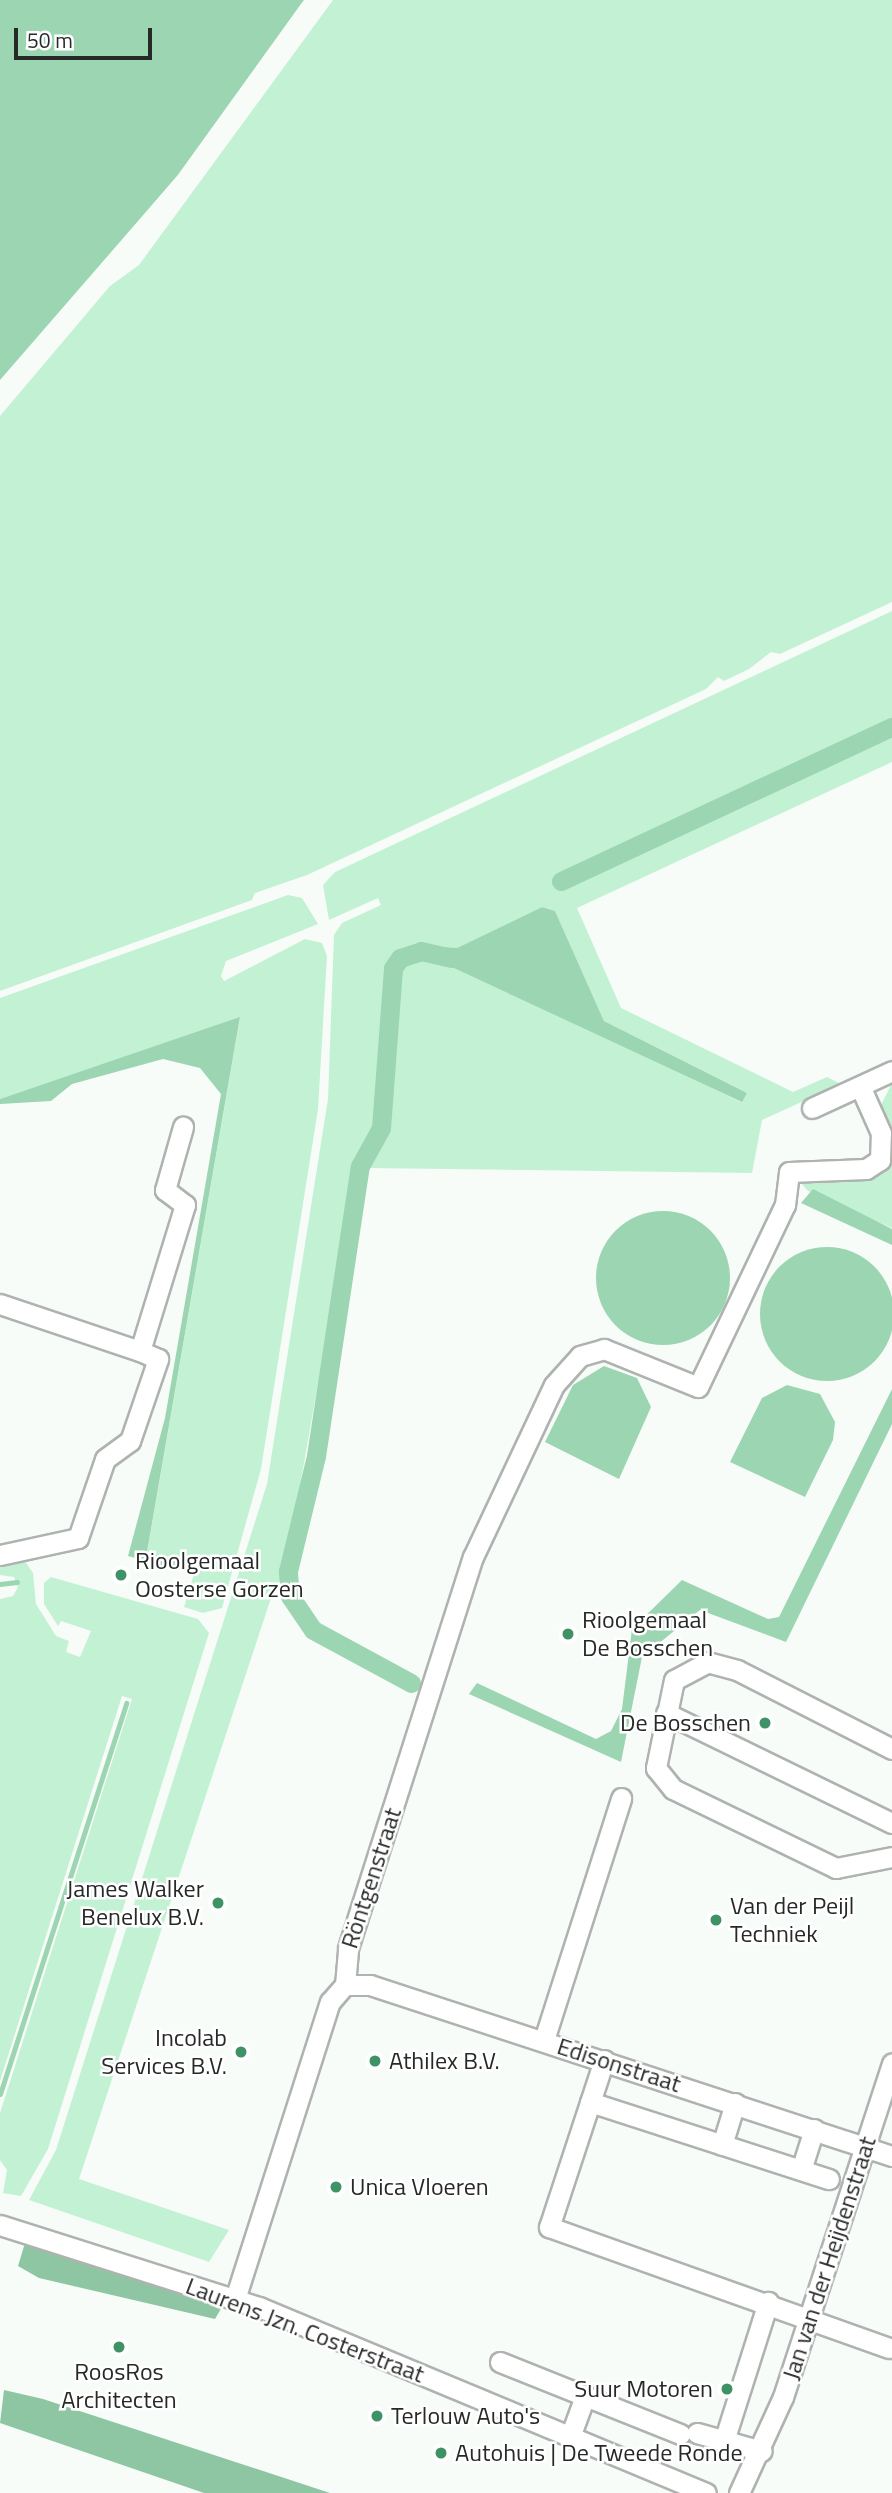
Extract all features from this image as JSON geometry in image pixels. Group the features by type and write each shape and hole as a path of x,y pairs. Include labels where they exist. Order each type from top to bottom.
{"street":[{"path":"812,1108 892,1071"},
{"name":"Röntgenstraat","path":"235,2299 330,2002 345,1985 348,1948 482,1534 564,1370 587,1353 612,1350 698,1387 785,1205 789,1172 874,1167 883,1151 860,1086"},
{"path":"140,1352 185,1205 166,1190 183,1127"},
{"path":"0,1304 158,1359 130,1440 105,1459 78,1538 0,1555"},
{"path":"892,1749 716,1663 681,1673 666,1713 656,1768 666,1784 835,1868 892,1857"},
{"path":"666,1713 892,1823"},
{"path":"544,2040 621,1798"},
{"name":"Edisonstraat","path":"345,1985 370,1984 892,2156"},
{"path":"604,2060 549,2227 768,2302 809,2322 889,2348"},
{"name":"Jan van der Heijdenstraat","path":"739,2493 762,2451 809,2322 892,2063"},
{"path":"590,2102 829,2179"},
{"path":"722,2145 735,2103"},
{"path":"802,2170 814,2129"},
{"name":"Laurens Jzn. Costerstraat","path":"8,2227 235,2299 570,2437 682,2488 706,2493"},
{"path":"724,2441 768,2302"},
{"path":"500,2362 688,2433 762,2451"},
{"path":"570,2437 585,2396"},
{"name":"Jan van der Heijdenstraat","path":"757,2493 762,2451"}],"shaded area":[{"path":"0,0 304,0 178,175 0,380"},
{"path":"333,0 892,0 892,602 780,654 771,652 749,669 724,681 718,677 706,689 307,875 255,893 252,900 0,991 0,416 110,286 139,265"},
{"path":"892,611 892,762 577,908 621,1008 793,1092 827,1077 841,1084 762,1120 752,1173 365,1168 391,1116 394,981 400,962 414,954 450,962 741,1102 747,1093 604,1021 555,911 542,907 457,948 419,946 392,960 384,987 377,1124 357,1162 282,1588 275,1586 79,2179 229,2230 209,2262 29,2200 56,2150 267,1484 328,1099 334,935 342,923 381,905 378,898 329,920 323,885 335,872"},
{"path":"288,895 302,898 318,924 226,961 221,976 224,981 305,939 322,943 327,956 318,1109 261,1469 222,1608 203,1613 184,1607 196,1567 147,1553 240,1018 0,1099 0,998"},
{"path":"542,907 555,911 604,1021 747,1093 742,1102 426,955 429,946 457,948"},
{"path":"240,1017 147,1552 181,1563 179,1570 128,1556 165,1418 221,1094 200,1068 163,1059 72,1084 51,1101 0,1104 0,1099"},
{"path":"892,1083 892,1133 881,1105"},
{"path":"892,1161 892,1228 808,1191 793,1174 870,1173"},
{"path":"813,1189 892,1229 892,1245 801,1203"},
{"path":"663,1211 689,1216 711,1230 725,1252 730,1278 725,1304 711,1326 689,1340 663,1345 637,1340 615,1326 601,1304 596,1278 601,1252 615,1230 637,1216"},
{"path":"827,1247 853,1252 874,1267 889,1288 894,1314 889,1340 874,1361 853,1376 827,1381 801,1376 780,1361 765,1340 760,1314 765,1288 780,1267 801,1252"},
{"path":"604,1366 637,1378 651,1407 619,1479 545,1442 573,1385"},
{"path":"787,1385 820,1394 835,1422 833,1440 805,1497 730,1462 762,1398"},
{"path":"892,1389 892,1424 786,1642 700,1610 642,1657 621,1762 469,1694 477,1683 596,1739 611,1731 622,1709 632,1629 682,1580 768,1619 779,1617"},
{"path":"22,1557 33,1573 36,1604 56,1636 69,1641 66,1652 80,1657 91,1631 61,1621 58,1626 44,1604 44,1583 51,1577 198,1619 209,1633 48,2149 21,2196 3,2193 7,2170 0,2160 0,2113 132,1699 122,1696 0,2081 0,1599 13,1596 18,1587 14,1577 0,1575 0,1562"},
{"path":"25,2243 222,2307 215,2319 39,2278 18,2266"},
{"path":"4,2390 43,2399 330,2493 204,2493 0,2423"}],"pier":[{"path":"304,0 252,81 181,177 55,326 0,383 178,175"}],"waterway":[{"path":"561,881 892,727"},
{"path":"411,1683 313,1630 290,1596 288,1571 316,1456 360,1166 381,1128 393,968 400,958 421,951 451,958"},
{"path":"0,1584 17,1582"},
{"path":"0,2094 126,1703"}],"place":[{"name":"Rioolgemaal Oosterse Gorzen","path":"121,1575"},
{"name":"Rioolgemaal De Bosschen","path":"568,1634"},
{"name":"De Bosschen","path":"765,1723"},
{"name":"James Walker Benelux B.V.","path":"218,1903"},
{"name":"Van der Peijl Techniek","path":"716,1920"},
{"name":"Incolab Services B.V.","path":"241,2052"},
{"name":"Athilex B.V.","path":"375,2061"},
{"name":"Unica Vloeren","path":"336,2187"},
{"name":"RoosRos Architecten","path":"119,2347"},
{"name":"Suur Motoren","path":"727,2389"},
{"name":"Terlouw Auto's","path":"377,2416"},
{"name":"Autohuis | De Tweede Ronde","path":"441,2453"}]}
